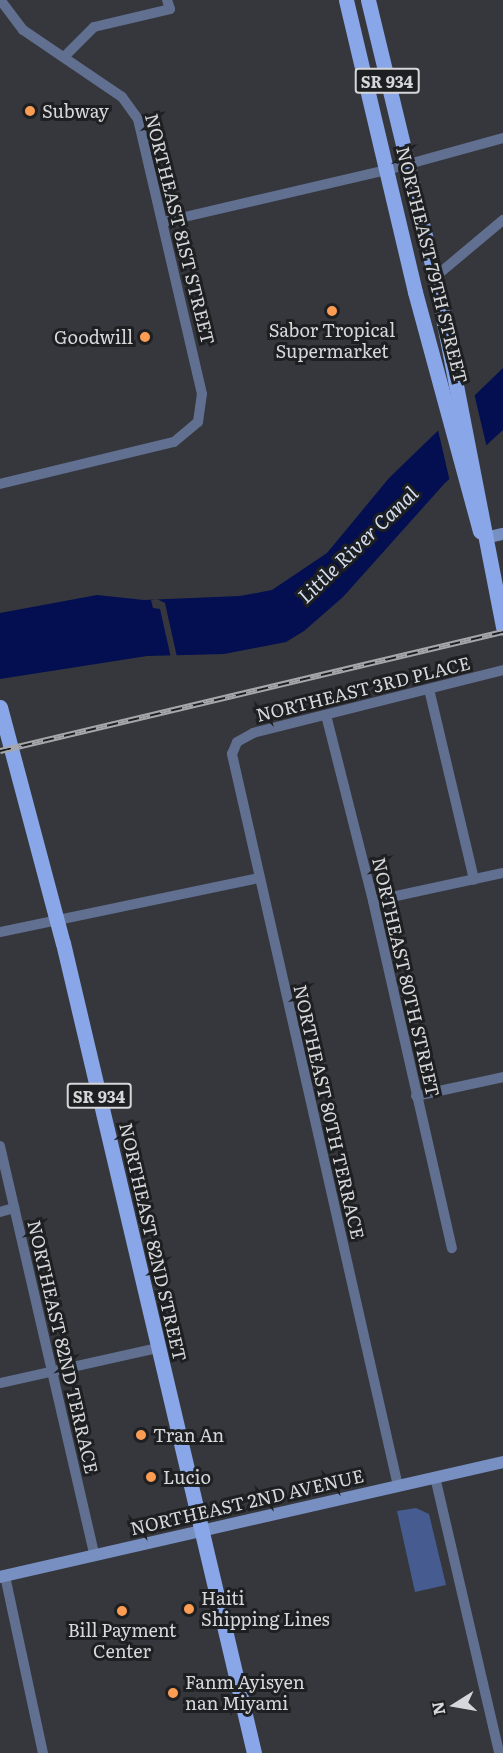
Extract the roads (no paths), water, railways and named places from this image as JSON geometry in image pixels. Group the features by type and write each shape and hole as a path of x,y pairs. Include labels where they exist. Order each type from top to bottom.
{"main road":[{"name":"NORTHEAST 79TH STREET","path":"346,0 415,292 455,410"},
{"name":"NORTHEAST 79TH STREET","path":"368,0 435,277 455,410 503,627"},
{"path":"485,538 503,534"},
{"name":"NORTHEAST 82ND STREET","path":"0,707 58,921 251,1753"},
{"name":"NORTHEAST 2ND AVENUE","path":"2,1577 503,1462"}],"street":[{"name":"NORTHEAST 81ST STREET","path":"0,0 18,25 133,109 142,131 200,380 198,422 187,434 164,447 0,484"},
{"path":"64,57 94,27 168,5"},
{"path":"163,222 387,170 407,162 503,138"},
{"path":"435,277 503,220"},
{"name":"NORTHEAST 3RD PLACE","path":"234,746 253,733 503,670"},
{"path":"429,689 474,880"},
{"name":"NORTHEAST 80TH STREET","path":"326,715 373,901 452,1248"},
{"name":"NORTHEAST 80TH TERRACE","path":"234,746 232,760 398,1486"},
{"path":"373,901 503,873"},
{"path":"0,932 259,878"},
{"path":"416,1096 503,1077"},
{"name":"NORTHEAST 82ND TERRACE","path":"0,1146 95,1556"},
{"path":"0,1212 14,1208"},
{"path":"0,1383 158,1348"},
{"path":"435,1477 499,1753"},
{"path":"2,1577 43,1753"}],"water":[{"name":"Little River Canal","path":"503,368 503,430 445,483 343,597 304,631 286,642 224,654 147,656 0,679 0,613 97,595 144,600 240,596 272,590 327,553 389,478"}],"railway":[{"path":"0,751 503,632"}],"place":[{"name":"Subway","path":"30,111"},
{"name":"Sabor Tropical Supermarket","path":"332,311"},
{"name":"Goodwill","path":"145,337"},
{"name":"Tran An","path":"141,1435"},
{"name":"Lucio","path":"151,1477"},
{"name":"Haiti Shipping Lines","path":"189,1609"},
{"name":"Bill Payment Center","path":"122,1611"},
{"name":"Fanm Ayisyen nan Miyami","path":"173,1693"}]}
